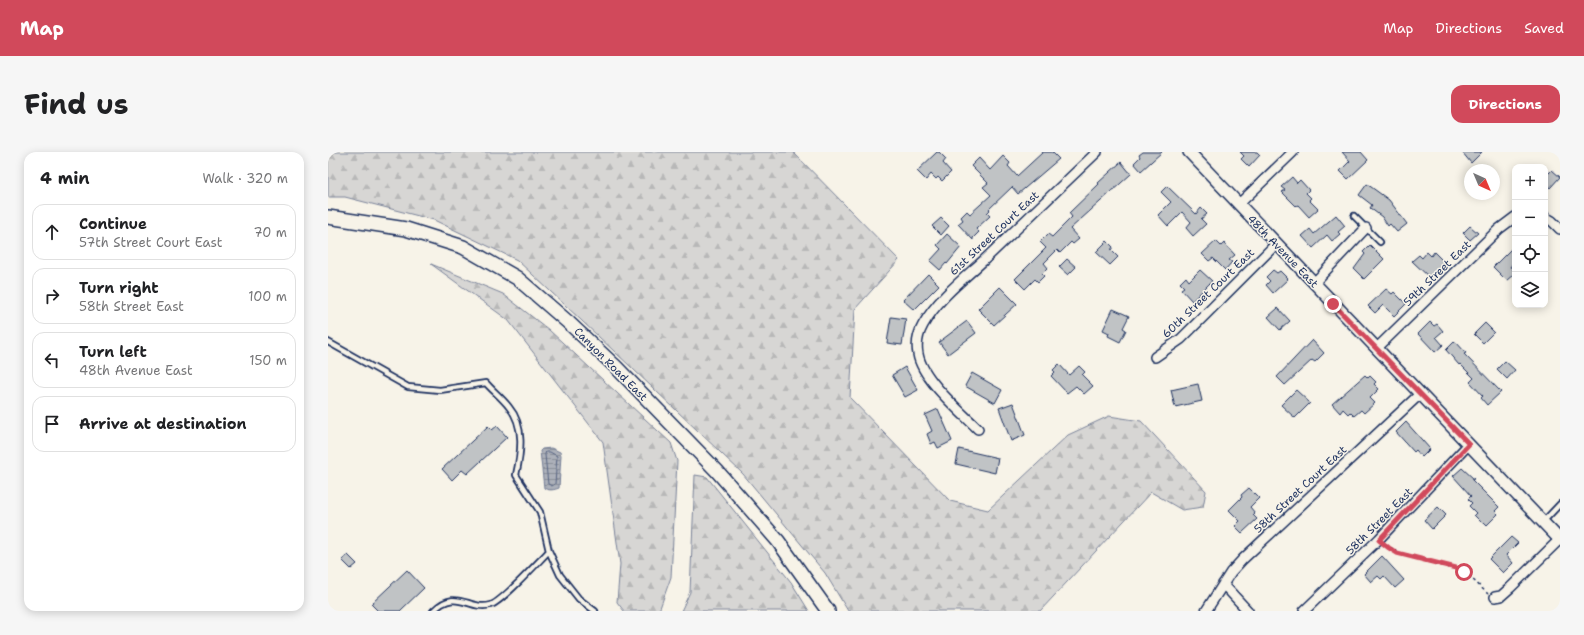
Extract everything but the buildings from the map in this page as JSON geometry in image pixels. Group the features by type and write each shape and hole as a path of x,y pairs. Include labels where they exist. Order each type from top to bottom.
{"main road":[{"name":"Canyon Road East","path":"328,217 406,228 463,247 517,278 569,323 616,367 717,471 778,541 828,611"}],"street":[{"name":"61st Street Court East","path":"978,429 927,375 918,356 918,339 923,324 956,286 1097,152"},
{"name":"48th Avenue East","path":"1189,152 1560,540"},
{"path":"1239,204 1293,152"},
{"name":"59th Street East","path":"1377,348 1499,229 1512,219"},
{"path":"1548,219 1560,229"},
{"path":"1314,283 1366,228"},
{"name":"60th Street Court East","path":"1155,357 1181,339 1276,244"},
{"name":"58th Street Court East","path":"1206,611 1230,572 1420,394"},
{"name":"58th Street East","path":"1304,611 1379,540 1469,444"},
{"path":"1495,597 1501,596 1560,540"},
{"path":"1223,584 1248,611"}],"lane":[{"path":"1354,216 1380,242"},
{"path":"328,342 408,387 440,390 486,383 510,408 518,421 520,457 516,475 540,512 549,551 560,575 578,599 595,611"},
{"path":"1543,522 1560,504"},
{"path":"434,611 448,601 456,600 482,607 492,605 507,594 549,551"}],"path":[{"path":"1379,540 1397,553 1460,570 1468,575 1486,594 1495,597"}],"green space":[{"path":"328,152 793,152 899,260 855,309 850,398 950,501 988,510 1068,435 1109,416 1141,421 1206,491 1203,507 1182,510 1151,492 1040,611 848,611 825,573 743,474 517,260 434,220 345,197 328,197"},
{"path":"431,264 503,294 549,330 671,443 677,461 671,577 658,611 624,611 617,602 620,564 603,442 508,320"},
{"path":"695,475 707,477 791,582 809,611 681,611 690,592"}],"water":[{"path":"551,448 560,452 561,455 559,488 548,490 544,488 540,451 542,449"}],"route":[{"path":"1333,304 1469,444 1379,540 1397,553 1456,568 1464,572"}]}
